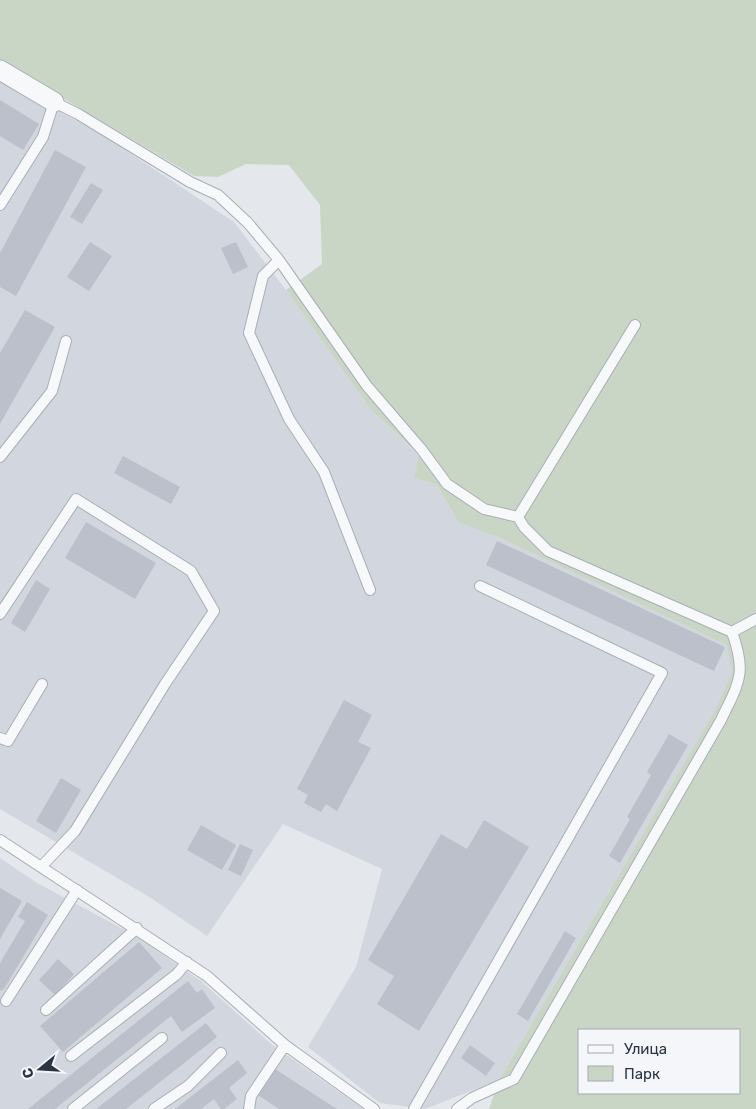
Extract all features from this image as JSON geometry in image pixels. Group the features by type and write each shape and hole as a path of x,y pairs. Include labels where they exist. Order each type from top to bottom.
{"street":[{"path":"0,70 54,102"}],"lane":[{"path":"0,205 43,137 54,102 78,114 190,182 218,195 248,223 279,260 367,386 422,450 447,484 484,509 518,517 524,527 548,551 732,632 738,650 741,678 721,720 548,1021 514,1079 472,1098 456,1109"},
{"path":"279,260 263,276 249,333 289,419 324,472 370,590"},
{"path":"518,517 635,325"},
{"path":"0,457 52,391 66,340"},
{"path":"0,614 76,499 191,571 214,611 165,684 74,831 41,867"},
{"path":"414,1109 662,673 480,586"},
{"path":"732,632 756,619"},
{"path":"0,738 8,741 42,684"},
{"path":"0,840 137,928 207,976 285,1045 374,1109"},
{"path":"6,1001 77,890"},
{"path":"46,1010 122,939 137,928"},
{"path":"71,1056 177,974 187,962"},
{"path":"73,1109 162,1038"},
{"path":"249,1109 252,1096 285,1045"},
{"path":"154,1109 188,1086 221,1053"}],"shaded area":[{"path":"0,78 104,136 234,222 286,290 371,410 419,456 459,523 498,537 728,645 732,672 715,710 499,1080 425,1109 380,1103 308,1047 356,967 382,869 283,824 207,936 151,898 0,809"},
{"path":"0,858 37,883 136,936 201,981 271,1044 363,1109 0,1109"}],"green space":[{"path":"0,0 756,0 756,1109 489,1109 499,1080 715,710 732,672 727,645 498,537 459,523 436,484 414,478 419,455 371,410 286,290 322,264 320,205 289,165 246,164 218,177 194,176 0,61"}],"building":[{"path":"0,100 39,124 23,150 0,136"},
{"path":"55,150 86,167 16,296 0,287 0,253"},
{"path":"91,183 103,190 82,224 70,217"},
{"path":"90,242 112,256 89,291 67,277"},
{"path":"236,242 248,267 233,274 221,248"},
{"path":"25,310 55,327 0,424 0,353"},
{"path":"123,456 180,487 171,504 114,473"},
{"path":"86,522 156,563 135,599 65,558"},
{"path":"497,541 725,647 714,671 486,565"},
{"path":"36,580 50,589 25,632 11,623"},
{"path":"344,700 372,715 358,742 371,748 337,811 326,804 321,812 304,803 308,795 297,789"},
{"path":"669,734 688,745 620,863 609,856 630,819 627,817 651,775 647,772"},
{"path":"61,778 81,790 56,833 36,821"},
{"path":"484,820 529,847 419,1031 377,1004 394,976 368,960 441,834 467,849"},
{"path":"201,825 236,845 222,870 187,850"},
{"path":"240,844 253,850 241,876 228,870"},
{"path":"0,888 22,901 0,939"},
{"path":"27,902 48,915 4,989 0,991 0,963 25,921 18,917"},
{"path":"565,931 576,938 528,1021 517,1014"},
{"path":"139,942 162,968 63,1052 40,1026"},
{"path":"58,959 74,974 55,995 39,980"},
{"path":"188,981 197,993 202,989 215,1008 182,1032 171,1016 55,1109 28,1109"},
{"path":"206,1023 217,1037 126,1109 96,1109"},
{"path":"470,1045 495,1063 486,1076 461,1058"},
{"path":"238,1060 247,1073 229,1088 237,1099 224,1109 221,1109 214,1099 201,1109 175,1109"},
{"path":"275,1069 337,1109 279,1109 258,1095"}]}
